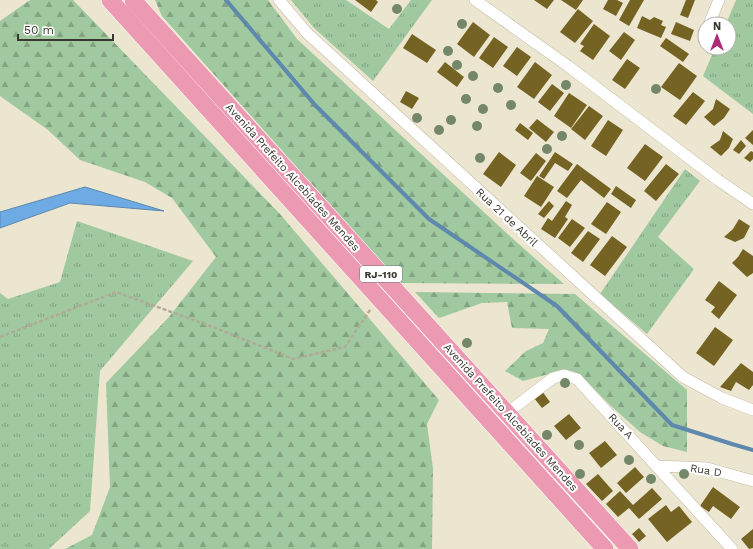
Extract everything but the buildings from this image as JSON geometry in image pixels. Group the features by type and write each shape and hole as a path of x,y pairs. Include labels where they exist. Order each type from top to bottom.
{"main road":[{"name":"Avenida Prefeito Alcebíades Mendes","path":"110,0 605,549"},
{"name":"Avenida Prefeito Alcebíades Mendes","path":"133,0 630,549"}],"street":[{"name":"Rua 21 de Abril","path":"279,0 307,33 683,377 722,398 753,410"},
{"path":"475,0 568,66 718,180 753,204"},
{"path":"712,16 719,0"},
{"name":"Rua A","path":"496,427 508,413 553,378 564,375 578,380 732,549"},
{"name":"Rua D","path":"657,466 707,468 753,481"}],"path":[{"path":"0,337 116,292 213,327 293,359 345,347 378,298"}],"green space":[{"path":"30,0 73,0 279,213 439,400 427,424 433,469 432,549 65,549 92,535 110,487 106,383 169,317 216,257 172,198 145,182 80,160 48,130 0,96 0,21"},
{"path":"155,0 268,0 297,39 512,238 564,284 400,283 162,16"},
{"path":"291,0 346,0 389,29 411,0 432,0 373,81 314,28"},
{"path":"736,0 753,0 753,114 703,76 712,56 737,56 737,16 729,16"},
{"path":"685,169 700,181 658,237 694,269 647,334 600,294"},
{"path":"77,221 193,261 100,371 90,511 49,549 0,549 0,293 8,299 60,282"},
{"path":"415,292 575,294 687,390 687,452 663,446 640,432 582,377 560,371 523,381 505,371 526,351 543,343 549,329 512,328 507,302 482,303 439,318"}],"water":[{"path":"85,187 164,211 70,203 0,228 0,212"}],"waterway":[{"path":"226,0 315,105 429,219 557,306 672,425 753,450"}]}
